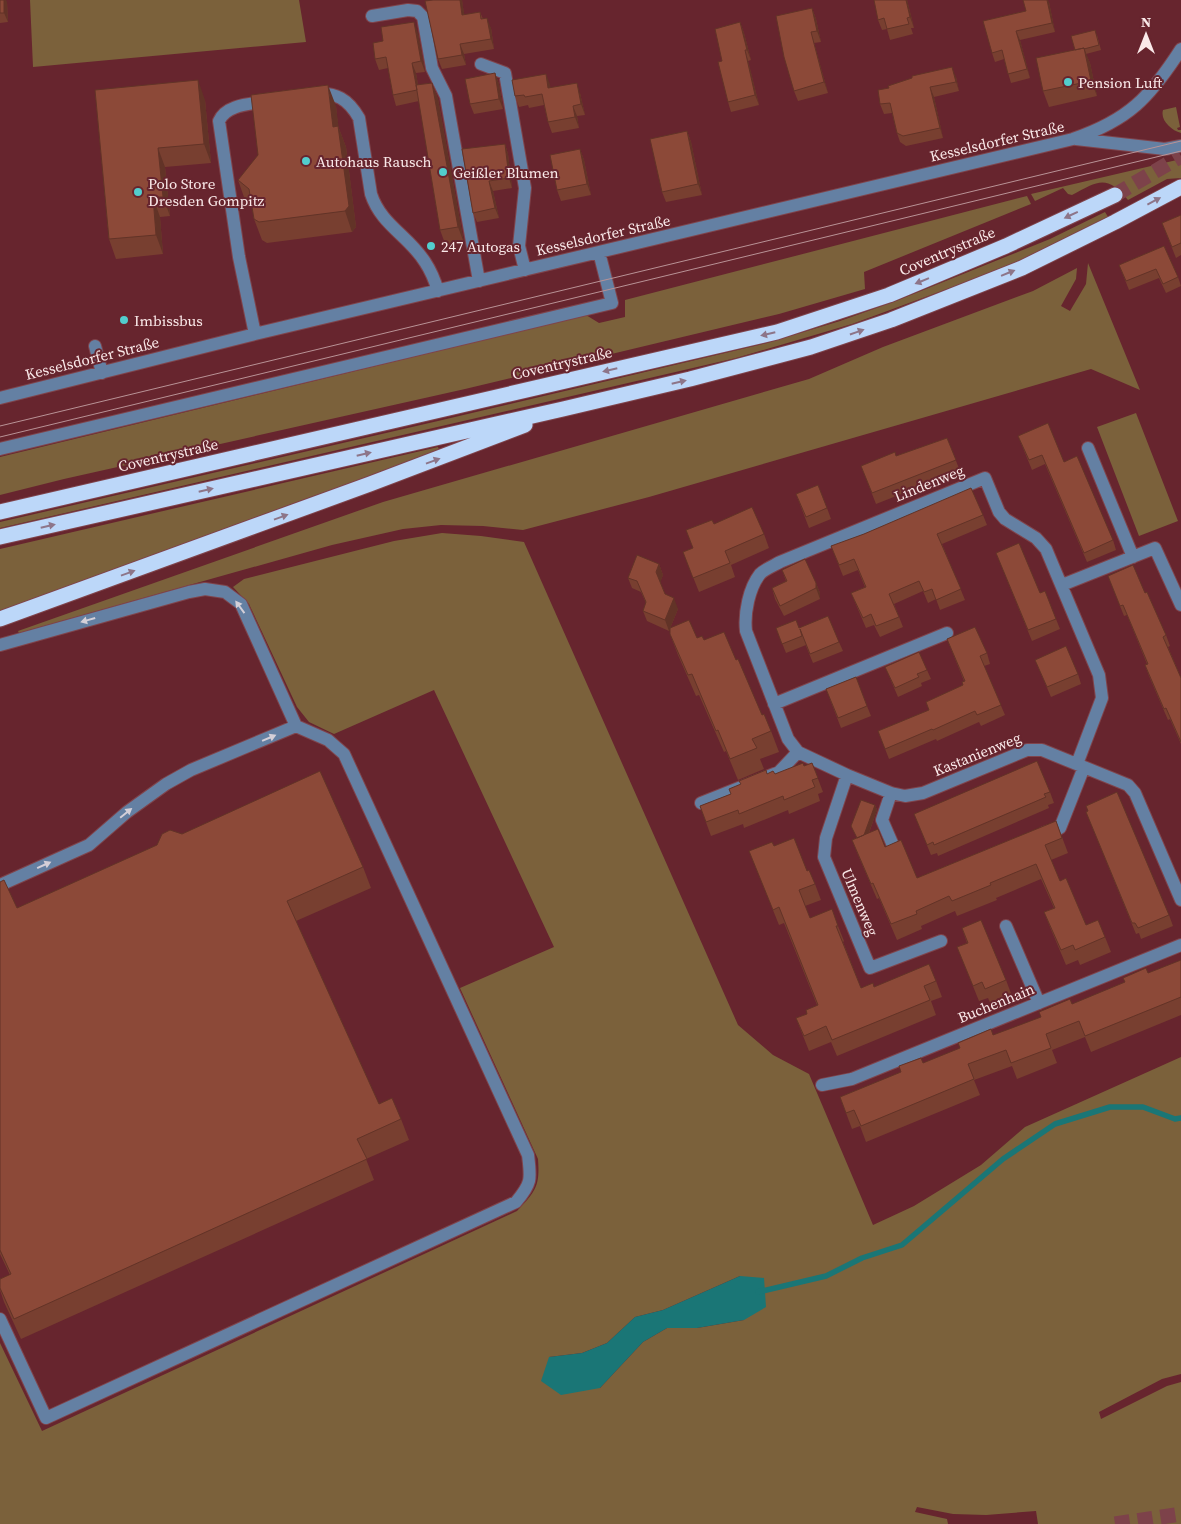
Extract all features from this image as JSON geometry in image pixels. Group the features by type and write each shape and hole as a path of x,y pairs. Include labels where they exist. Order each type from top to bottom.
{"highway":[{"path":"0,537 563,409 751,364 810,347 892,320 1022,268 1181,187"},
{"name":"Coventrystraße","path":"0,512 777,332 898,291 1006,246 1115,194"},
{"path":"0,619 493,439 563,409"}],"street":[{"path":"372,16 408,10 417,11 423,17 432,68 446,96 478,281"},
{"name":"Kesselsdorfer Straße","path":"0,398 255,334 1074,139 1089,134 1127,114 1166,73 1181,49"},
{"path":"482,64 505,73 525,188 519,246 525,270"},
{"path":"302,95 330,93 344,99 354,110 359,118 371,194 375,206 388,224 425,261 438,291"},
{"path":"255,334 239,257 219,121 222,115 233,108 276,100"},
{"path":"1074,139 1165,149 1181,146"},
{"path":"0,449 612,304 599,252"},
{"path":"94,346 102,373"},
{"path":"1088,448 1133,557"},
{"name":"Lindenweg","path":"774,704 746,631 745,620 749,597 761,574 780,562 985,478 999,512 1005,519 1036,538 1046,549 1100,675 1102,698 1060,828 1041,834"},
{"path":"1062,585 1155,548 1181,606"},
{"path":"0,645 205,589 225,592 241,604 296,726 328,740 344,754 528,1155 531,1177 525,1191 516,1202 46,1418 0,1319"},
{"path":"701,803 778,772 798,752 788,739 774,704 947,633"},
{"path":"0,885 89,845 127,812 166,784 191,770 296,726"},
{"name":"Kastanienweg","path":"798,752 847,775 905,796 924,793 1027,750 1042,750 1128,785 1135,793 1181,900"},
{"name":"Ulmenweg","path":"847,775 826,838 824,858 870,968 941,941"},
{"path":"891,792 882,820 892,843"},
{"path":"1006,926 1039,1003"},
{"name":"Buchenhain","path":"822,1085 852,1079 1181,945"}],"shaded area":[{"path":"30,0 299,0 306,42 33,67"},
{"path":"1176,107 1180,127 1177,128 1181,130 1181,133 1170,127 1163,117 1163,110"},
{"path":"1181,159 1181,178 1167,179 1128,200 1114,186 1102,182 1072,195 1068,194 1063,188 1035,201 1031,194"},
{"path":"1027,196 1031,204 864,272 865,289 779,314 465,389 0,495 0,457 586,315 599,323 625,317 625,300"},
{"path":"1105,212 1110,220 1039,253 852,324 736,358 0,528 0,522 767,343 840,321 896,301 1050,239"},
{"path":"1088,263 1140,390 1091,369 649,497 523,530 483,526 441,525 403,529 332,545 19,633 18,631 383,502 809,379 883,347 1033,291 1077,268 1076,279 1061,306 1070,311 1086,284"},
{"path":"1136,413 1178,521 1139,536 1097,427"},
{"path":"438,447 440,452 308,498 0,611 0,549"},
{"path":"442,533 524,542 738,1025 773,1055 809,1074 873,1225 914,1206 981,1165 1025,1127 1181,1057 1181,1374 1162,1379 1099,1412 1101,1419 1167,1386 1181,1382 1181,1524 1038,1524 1036,1511 986,1515 953,1514 917,1507 915,1512 947,1519 948,1524 0,1524 0,1343 42,1431 517,1211 533,1193 538,1176 538,1159 460,988 554,947 434,690 334,734 309,722 297,707 249,604 233,587 244,579 394,541","holes":["740,1276 744,1320 697,1328 667,1328 643,1342 600,1388 549,1357 582,1353 607,1343 635,1317 663,1310"]}],"water":[{"path":"740,1276 764,1278 766,1307 744,1320 697,1328 667,1328 643,1342 600,1388 561,1395 541,1381 549,1357 582,1353 607,1343 635,1317 663,1310"}],"building":[{"path":"0,0 4,0 4,13 0,13"},
{"path":"460,0 462,15 480,12 481,19 487,18 491,39 460,44 462,55 438,59 425,1"},
{"path":"874,0 906,0 910,17 907,18 909,24 887,29 884,18 878,20"},
{"path":"1023,0 1047,0 1052,23 1016,31 1027,69 1008,74 1002,50 992,53 983,21 1026,11"},
{"path":"812,8 817,31 811,32 824,82 794,91 784,57 776,16"},
{"path":"414,22 421,61 412,63 417,90 393,95 386,57 375,59 373,43 383,41 381,27"},
{"path":"740,22 755,95 728,102 718,62 722,61 715,29"},
{"path":"1095,30 1099,45 1075,50 1071,36"},
{"path":"1084,48 1091,81 1043,91 1036,58"},
{"path":"952,67 956,82 930,87 940,128 903,136 897,133 890,103 880,104 878,90 889,88 888,86 912,78 912,76"},
{"path":"495,73 499,99 470,104 465,79"},
{"path":"546,74 548,88 577,83 581,104 573,106 575,117 548,122 542,94 525,97 524,95 515,96 512,80"},
{"path":"198,80 204,144 158,148 163,197 153,197 156,235 109,239 95,90"},
{"name":"Geißler Blumen","path":"432,83 458,227 440,230 416,85"},
{"name":"Autohaus Rausch","path":"328,85 333,127 338,126 349,206 345,211 259,222 254,219 249,189 238,180 258,155 251,95"},
{"path":"687,131 698,184 662,192 650,139"},
{"path":"505,144 509,178 489,181 495,208 473,213 462,149"},
{"path":"580,149 587,184 557,190 550,155"},
{"path":"1181,215 1181,243 1172,247 1162,223"},
{"path":"1164,246 1178,277 1163,284 1156,269 1126,281 1119,265"},
{"path":"1048,423 1064,462 1077,456 1113,540 1084,553 1042,455 1029,460 1018,436"},
{"path":"947,438 956,460 872,493 861,466 895,452 896,456"},
{"path":"818,485 827,508 806,517 796,494"},
{"path":"971,488 983,515 937,534 961,589 936,600 932,589 924,592 919,581 889,594 899,617 876,626 871,614 863,618 851,593 866,587 854,559 839,565 831,546 864,534"},
{"path":"752,507 764,534 725,551 730,563 693,578 683,552 693,548 686,530 712,520 714,524"},
{"path":"1019,543 1040,593 1045,591 1056,619 1028,630 996,553"},
{"path":"637,555 659,564 656,572 665,594 674,598 665,620 643,611 646,602 637,581 628,578"},
{"path":"805,559 816,583 816,588 780,606 772,588 787,581 782,570"},
{"path":"1133,565 1166,635 1163,637 1181,678 1181,742 1166,708 1164,709 1145,665 1148,664 1123,605 1120,606 1108,576"},
{"path":"828,616 839,642 810,654 800,629 802,636 782,644 776,628 796,620 799,628"},
{"path":"689,620 697,638 702,636 704,640 724,632 771,731 752,739 757,748 730,759 692,674 688,675 670,634 670,628"},
{"path":"975,627 987,653 980,656 1001,705 977,715 975,711 885,749 878,731 929,710 926,702 963,685 962,682 965,681 947,639"},
{"path":"1066,646 1078,674 1047,687 1035,660"},
{"path":"919,652 927,670 917,674 919,677 895,688 885,667"},
{"path":"856,677 867,706 838,718 826,689"},
{"path":"1037,761 1050,792 1044,794 1046,797 934,845 933,842 927,845 914,814"},
{"path":"803,763 804,766 812,763 818,778 812,780 815,787 784,800 783,796 739,814 738,810 706,822 700,806 731,794 729,789 741,784 739,781 766,770 767,774 773,771 775,774"},
{"path":"320,771 363,867 287,901 379,1104 392,1098 401,1119 357,1139 367,1159 14,1319 0,1288 0,1279 11,1274 0,1250 0,882 4,880 17,908 157,845 162,834 170,830 182,834"},
{"path":"1117,792 1169,915 1138,928 1135,923 1132,923 1086,812 1088,811 1086,806"},
{"path":"861,800 875,805 864,835 857,838 851,826"},
{"path":"1056,821 1062,838 1045,845 1060,881 1066,878 1086,925 1098,920 1105,937 1075,950 1073,945 1061,950 1044,912 1055,908 1036,864 952,901 949,896 916,911 917,914 891,924 852,840 878,829 885,847 901,840 917,878"},
{"path":"794,838 807,871 809,870 815,884 799,890 810,918 832,909 838,926 836,926 861,988 873,983 874,987 929,964 936,981 924,986 930,1000 832,1040 826,1026 804,1036 796,1018 807,1014 806,1010 818,1005 779,907 773,910 749,851 772,842 774,846"},
{"path":"981,920 1006,980 985,989 982,982 973,986 957,947 968,943 962,928"},
{"path":"1181,960 1181,997 1085,1036 1079,1021 1046,1034 1051,1048 1011,1063 1006,1050 968,1064 974,1079 861,1126 854,1110 846,1113 840,1097 901,1072 899,1066 921,1058 923,1063 960,1048 958,1043 991,1029 993,1035 1041,1017 1039,1012 1070,999 1072,1004 1125,982 1123,978 1146,968 1148,973"}],"waterway":[{"path":"758,1292 826,1276 862,1258 902,1245 1003,1159 1055,1124 1110,1107 1143,1107 1175,1119 1181,1118"}],"tunnel":[{"path":"1115,195 1181,156"},
{"path":"1115,1524 1181,1514"}],"tram line":[{"path":"0,426 1181,141"},
{"path":"0,437 1181,151"}],"place":[{"name":"Pension Luft","path":"1068,82"},
{"name":"Autohaus Rausch","path":"306,161"},
{"name":"Geißler Blumen","path":"443,172"},
{"name":"Polo Store Dresden Gompitz","path":"138,192"},
{"name":"247 Autogas","path":"431,246"},
{"name":"Imbissbus","path":"124,320"}]}
